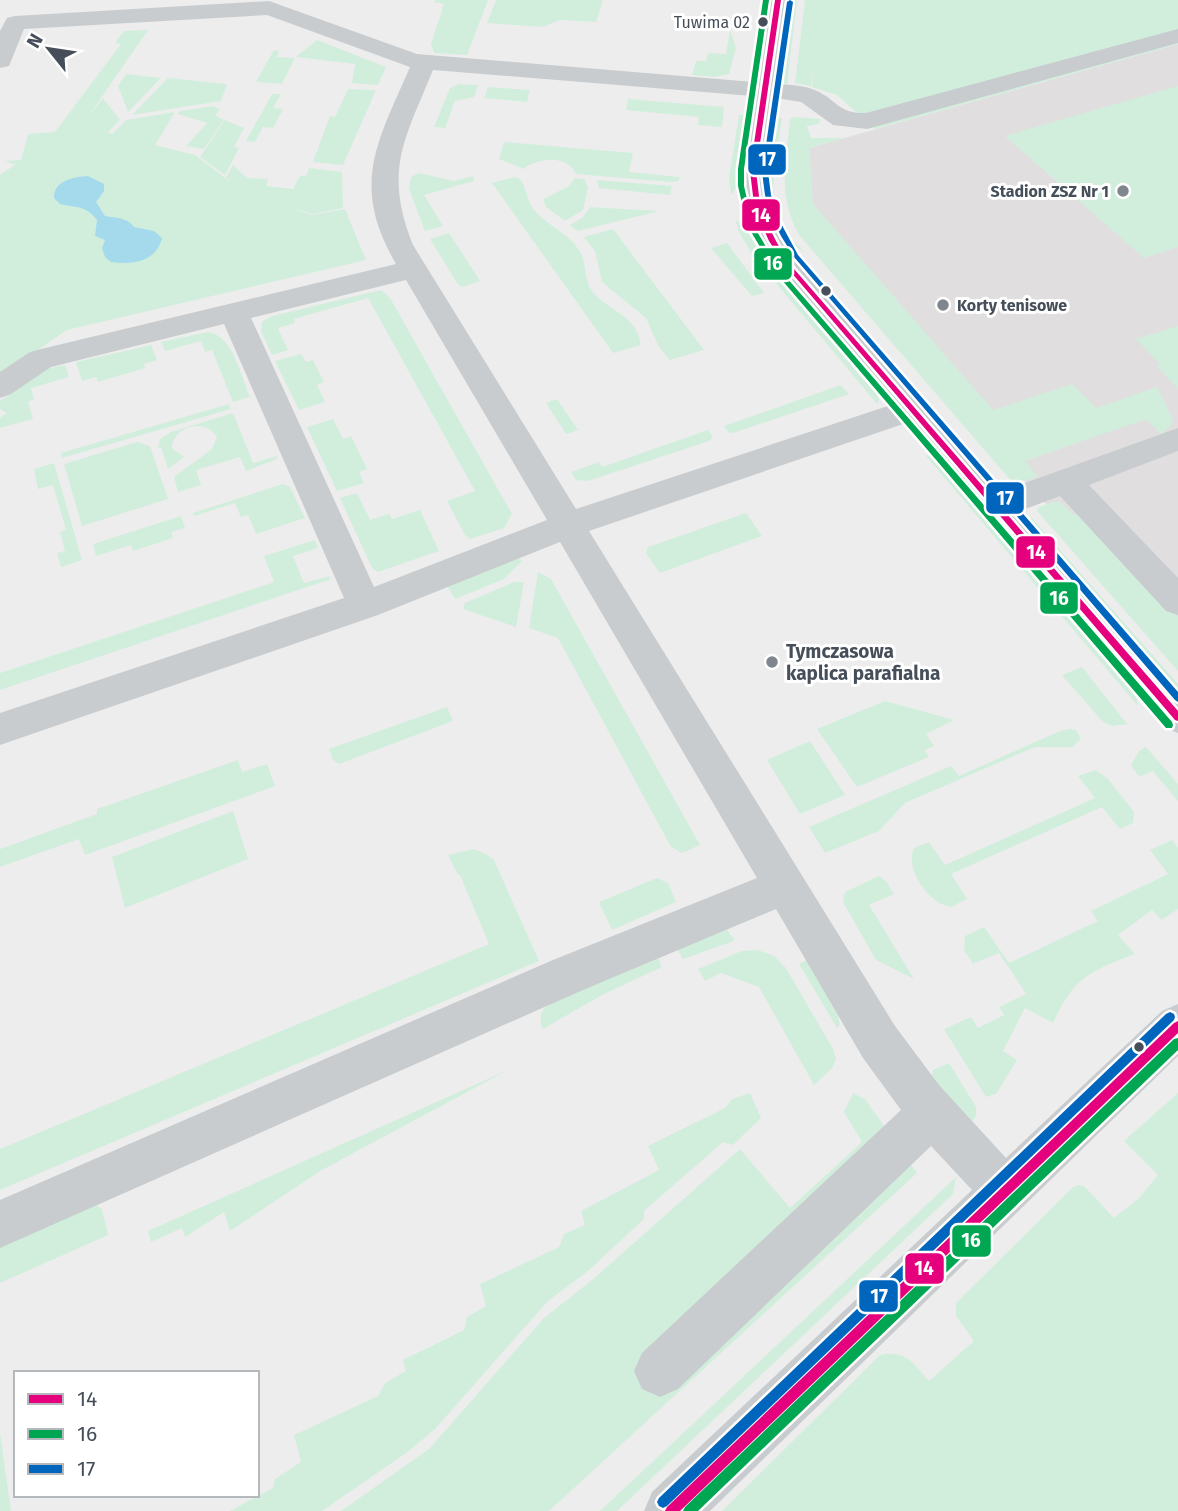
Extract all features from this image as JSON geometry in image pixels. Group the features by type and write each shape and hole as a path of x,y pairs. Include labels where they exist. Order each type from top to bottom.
{"street":[{"path":"778,0 752,192 762,226 786,263 1178,717"},
{"path":"0,61 15,23 269,8 404,59 800,93 812,98 836,118 852,122 867,121 1178,36"},
{"path":"425,62 382,168 386,212 394,235 879,1042 897,1070 932,1113 1004,1191"},
{"path":"0,387 41,359 413,269"},
{"path":"234,313 365,605"},
{"path":"0,729 365,605 568,524 912,409"},
{"path":"996,507 1178,439"},
{"path":"1065,481 1178,601"},
{"path":"0,1224 568,975 784,886"},
{"path":"671,1511 1178,1026"},
{"path":"660,1371 932,1113"}],"shaded area":[{"path":"1178,44 1178,650 996,449 814,222 809,148"}],"green space":[{"path":"488,0 467,55 434,53 431,44 444,4 434,2"},
{"path":"496,0 603,0 596,22 560,20 543,27 487,23"},
{"path":"791,0 797,0 787,85 781,79"},
{"path":"805,0 1178,0 1178,44 875,129 837,95 812,87 813,67 811,86 795,83"},
{"path":"148,30 88,117 103,98 120,120 108,132 112,134 126,120 175,112 155,145 195,155 228,180 226,177 233,165 247,178 268,179 266,186 293,189 300,176 306,176 309,168 342,172 343,208 313,214 291,208 312,215 345,209 366,260 67,330 0,376 0,175 15,165 5,161 21,160 28,134 55,132 121,44 115,43 124,31"},
{"path":"730,30 736,48 729,74 714,77 692,75 696,61 706,61 708,53 726,54"},
{"path":"317,40 386,67 378,85 352,83 355,64 296,57"},
{"path":"274,50 279,51 277,57 295,58 282,84 256,82"},
{"path":"126,74 161,78 128,112 118,86"},
{"path":"168,78 227,84 221,101 132,115"},
{"path":"459,84 478,85 474,97 455,101 445,128 434,127 450,88"},
{"name":"Stadion ZSZ Nr 1","path":"1178,86 1178,247 1144,258 1005,136"},
{"path":"488,87 530,90 527,102 484,98"},
{"path":"348,89 376,90 343,165 313,162 330,116 335,117"},
{"path":"272,94 281,94 273,108 283,109 273,128 263,127 255,142 246,141"},
{"path":"628,99 724,107 722,127 698,125 699,117 626,110"},
{"path":"213,106 220,110 215,115 224,120 204,149 186,146 207,123 178,114 180,111"},
{"path":"739,115 745,115 736,188 731,195 729,178"},
{"path":"775,118 782,118 773,187 777,214 787,234 807,254 784,237 775,225 770,211 768,180"},
{"path":"790,119 821,119 818,124 807,126 811,138 844,138 809,148 813,204 993,410 1072,384 1097,408 1157,387 1173,420 1171,426 1161,434 1146,419 1025,461 1038,477 1013,483 799,235 785,192"},
{"path":"225,120 244,128 234,147 239,148 225,175 200,157"},
{"path":"504,142 633,153 629,172 680,177 678,181 672,182 576,174 566,164 552,160 537,162 524,169 499,159"},
{"path":"419,173 454,181 473,176 474,181 424,195 443,226 425,231 409,189 411,177"},
{"path":"515,177 522,182 535,211 579,250 592,291 628,320 641,345 613,353 492,183"},
{"path":"575,178 584,179 588,188 583,210 565,221 546,207 543,199 569,186"},
{"path":"597,180 672,186 670,195 599,188"},
{"path":"590,207 659,211 578,231 570,225 583,217"},
{"path":"735,219 744,226 761,255 876,391 879,400 877,404 754,257 740,234"},
{"path":"613,229 704,350 670,360 659,347 646,318 602,282 595,251 584,237"},
{"path":"449,233 480,281 462,287 457,283 430,239"},
{"path":"727,243 764,293 752,296 711,248"},
{"path":"381,290 390,298 512,514 504,528 470,539 465,535 447,501 475,491 368,298 294,319 295,323 278,328 288,350 272,355 261,331 262,322 272,316"},
{"path":"1178,326 1178,389 1157,366 1160,364 1136,339"},
{"path":"208,332 217,335 230,349 250,397 233,402 212,350 205,352 201,341 165,351 161,342"},
{"path":"151,345 157,360 144,364 145,368 98,382 96,377 82,381 76,362"},
{"path":"301,354 306,362 313,360 324,382 317,385 325,402 299,410 275,361"},
{"path":"65,365 69,377 31,388 34,399 28,402 33,419 0,428 0,418 7,413 0,409 0,401 45,369"},
{"path":"841,385 849,394 733,433 728,432 724,426"},
{"path":"557,399 578,430 566,434 546,403"},
{"path":"229,404 231,409 62,458 61,453"},
{"path":"233,413 253,463 277,456 277,459 246,471 240,457 196,470 201,485 178,492 174,477 212,449 217,437 205,427 184,430 174,440 172,448 184,457 168,469 161,447 158,448 160,439 171,432"},
{"path":"333,419 343,439 351,436 367,469 359,472 364,483 337,491 307,427"},
{"path":"708,430 713,437 709,441 588,481 576,480 571,472 599,462 602,467"},
{"path":"137,442 150,446 168,499 82,526 64,464"},
{"path":"931,455 1136,695 1138,706 926,456"},
{"path":"54,463 82,560 61,567 57,553 65,551 60,532 66,530 53,485 38,489 34,469"},
{"path":"283,484 290,487 305,518 256,534 248,515 241,517 235,503 194,516 193,513"},
{"path":"357,493 370,520 389,514 392,519 420,510 439,551 378,572 372,568 340,498"},
{"path":"1060,502 1074,515 1081,513 1178,617 1178,671 1037,511 1039,507"},
{"path":"746,513 762,536 660,573 646,553 648,547"},
{"path":"181,516 185,528 171,532 173,538 133,551 131,545 96,556 93,544"},
{"path":"1031,517 1178,684 1178,689 1031,523"},
{"path":"315,540 318,548 293,556 304,583 330,576 331,579 0,690 0,673 274,582 264,556"},
{"path":"517,555 522,561 504,579 455,599 446,584"},
{"path":"538,572 551,579 700,845 682,853 671,847 558,638 529,628"},
{"path":"514,582 524,582 516,627 463,609 465,603"},
{"path":"1082,667 1128,724 1112,726 1103,722 1062,675"},
{"path":"885,701 954,720 926,734 934,746 925,750 929,757 857,787 817,729"},
{"path":"447,707 453,721 339,764 333,760 329,749"},
{"path":"1070,729 1076,730 1081,739 1072,747 1035,747 905,803 879,831 825,853 809,827 951,766 959,776"},
{"path":"810,741 845,795 800,814 767,760"},
{"path":"1146,747 1178,784 1178,801 1153,771 1139,777 1131,765 1139,751"},
{"path":"238,760 242,772 267,764 275,786 85,855 79,839 0,867 0,849 97,814 97,809"},
{"path":"1096,770 1108,779 1134,812 1133,823 1120,829 1102,807 951,874 967,899 951,907 935,899 920,884 912,866 914,848 929,842 945,865 1095,798 1078,776"},
{"path":"233,811 248,859 125,908 112,857"},
{"path":"1172,840 1178,848 1178,909 1162,920 1152,910 1118,935 1135,954 1106,965 1076,985 1053,1023 1025,1008 1003,1051 1017,1060 996,1094 986,1097 944,1029 971,1017 978,1028 1004,1015 999,1007 1026,994 999,953 973,964 964,950 965,936 984,927 1009,963 1098,921 1091,911 1168,874 1150,850"},
{"path":"474,849 494,860 539,961 0,1190 0,1149 489,944 460,875 448,855"},
{"path":"879,876 886,881 894,894 869,905 914,979 876,960 843,902 845,892"},
{"path":"657,878 668,883 676,902 612,930 599,902"},
{"path":"727,929 734,940 731,942 683,959 677,949"},
{"path":"758,950 774,956 786,968 833,1049 836,1059 832,1068 814,1085 759,987 721,973 705,981 698,969 742,951"},
{"path":"658,958 662,967 604,994 543,1029 541,1015 550,1003"},
{"path":"808,959 837,1012 840,1024 837,1028 799,964"},
{"path":"949,1063 976,1107 976,1116 970,1125 932,1077 933,1070"},
{"path":"508,1070 322,1170 230,1231 224,1212 185,1237 182,1228 151,1242 148,1231"},
{"path":"750,1093 761,1118 733,1145 723,1142 644,1211 644,1219 588,1271 548,1301 435,1429 409,1451 322,1511 230,1511 273,1488 275,1479 301,1462 294,1435 378,1396 385,1383 406,1371 403,1360 464,1330 467,1317 486,1306 480,1284 559,1247 564,1234 585,1225 581,1211 659,1170 648,1146 725,1108 732,1099"},
{"path":"853,1093 865,1099 917,1173 549,1511 341,1511 429,1449 544,1318 592,1280 740,1149 790,1208 862,1142 844,1112"},
{"path":"1178,1093 1178,1511 722,1511 880,1355 897,1354 909,1359 929,1381 974,1341 956,1316 956,1303 1073,1187 1085,1187 1114,1218 1139,1198 1158,1175 1124,1141"},
{"path":"956,1177 953,1194 617,1511 600,1511"},
{"path":"96,1205 102,1209 108,1235 0,1283 0,1245"},
{"path":"0,1433 11,1511 0,1511"}],"water":[{"path":"88,176 104,184 104,191 96,202 105,216 154,231 162,238 155,252 149,257 135,262 111,262 105,257 102,248 105,240 95,236 97,220 93,215 80,208 60,204 54,198 61,183"}],"transit line":[{"name":"16","path":"766,0 741,169 741,186 750,225 777,271 1169,725"},
{"name":"14","path":"778,0 753,171 762,219 773,241 786,263 1178,717"},
{"name":"17","path":"790,2 765,172 771,206 784,236 796,256 1178,698"},
{"name":"17","path":"663,1502 1170,1017"},
{"name":"14","path":"671,1511 1178,1026"},
{"name":"16","path":"689,1511 1178,1043"}],"place":[{"name":"Tuwima 02","path":"763,22"},
{"name":"Stadion ZSZ Nr 1","path":"1123,191"},
{"name":"Korty tenisowe","path":"943,305"},
{"name":"Tymczasowa kaplica parafialna","path":"772,662"}]}
